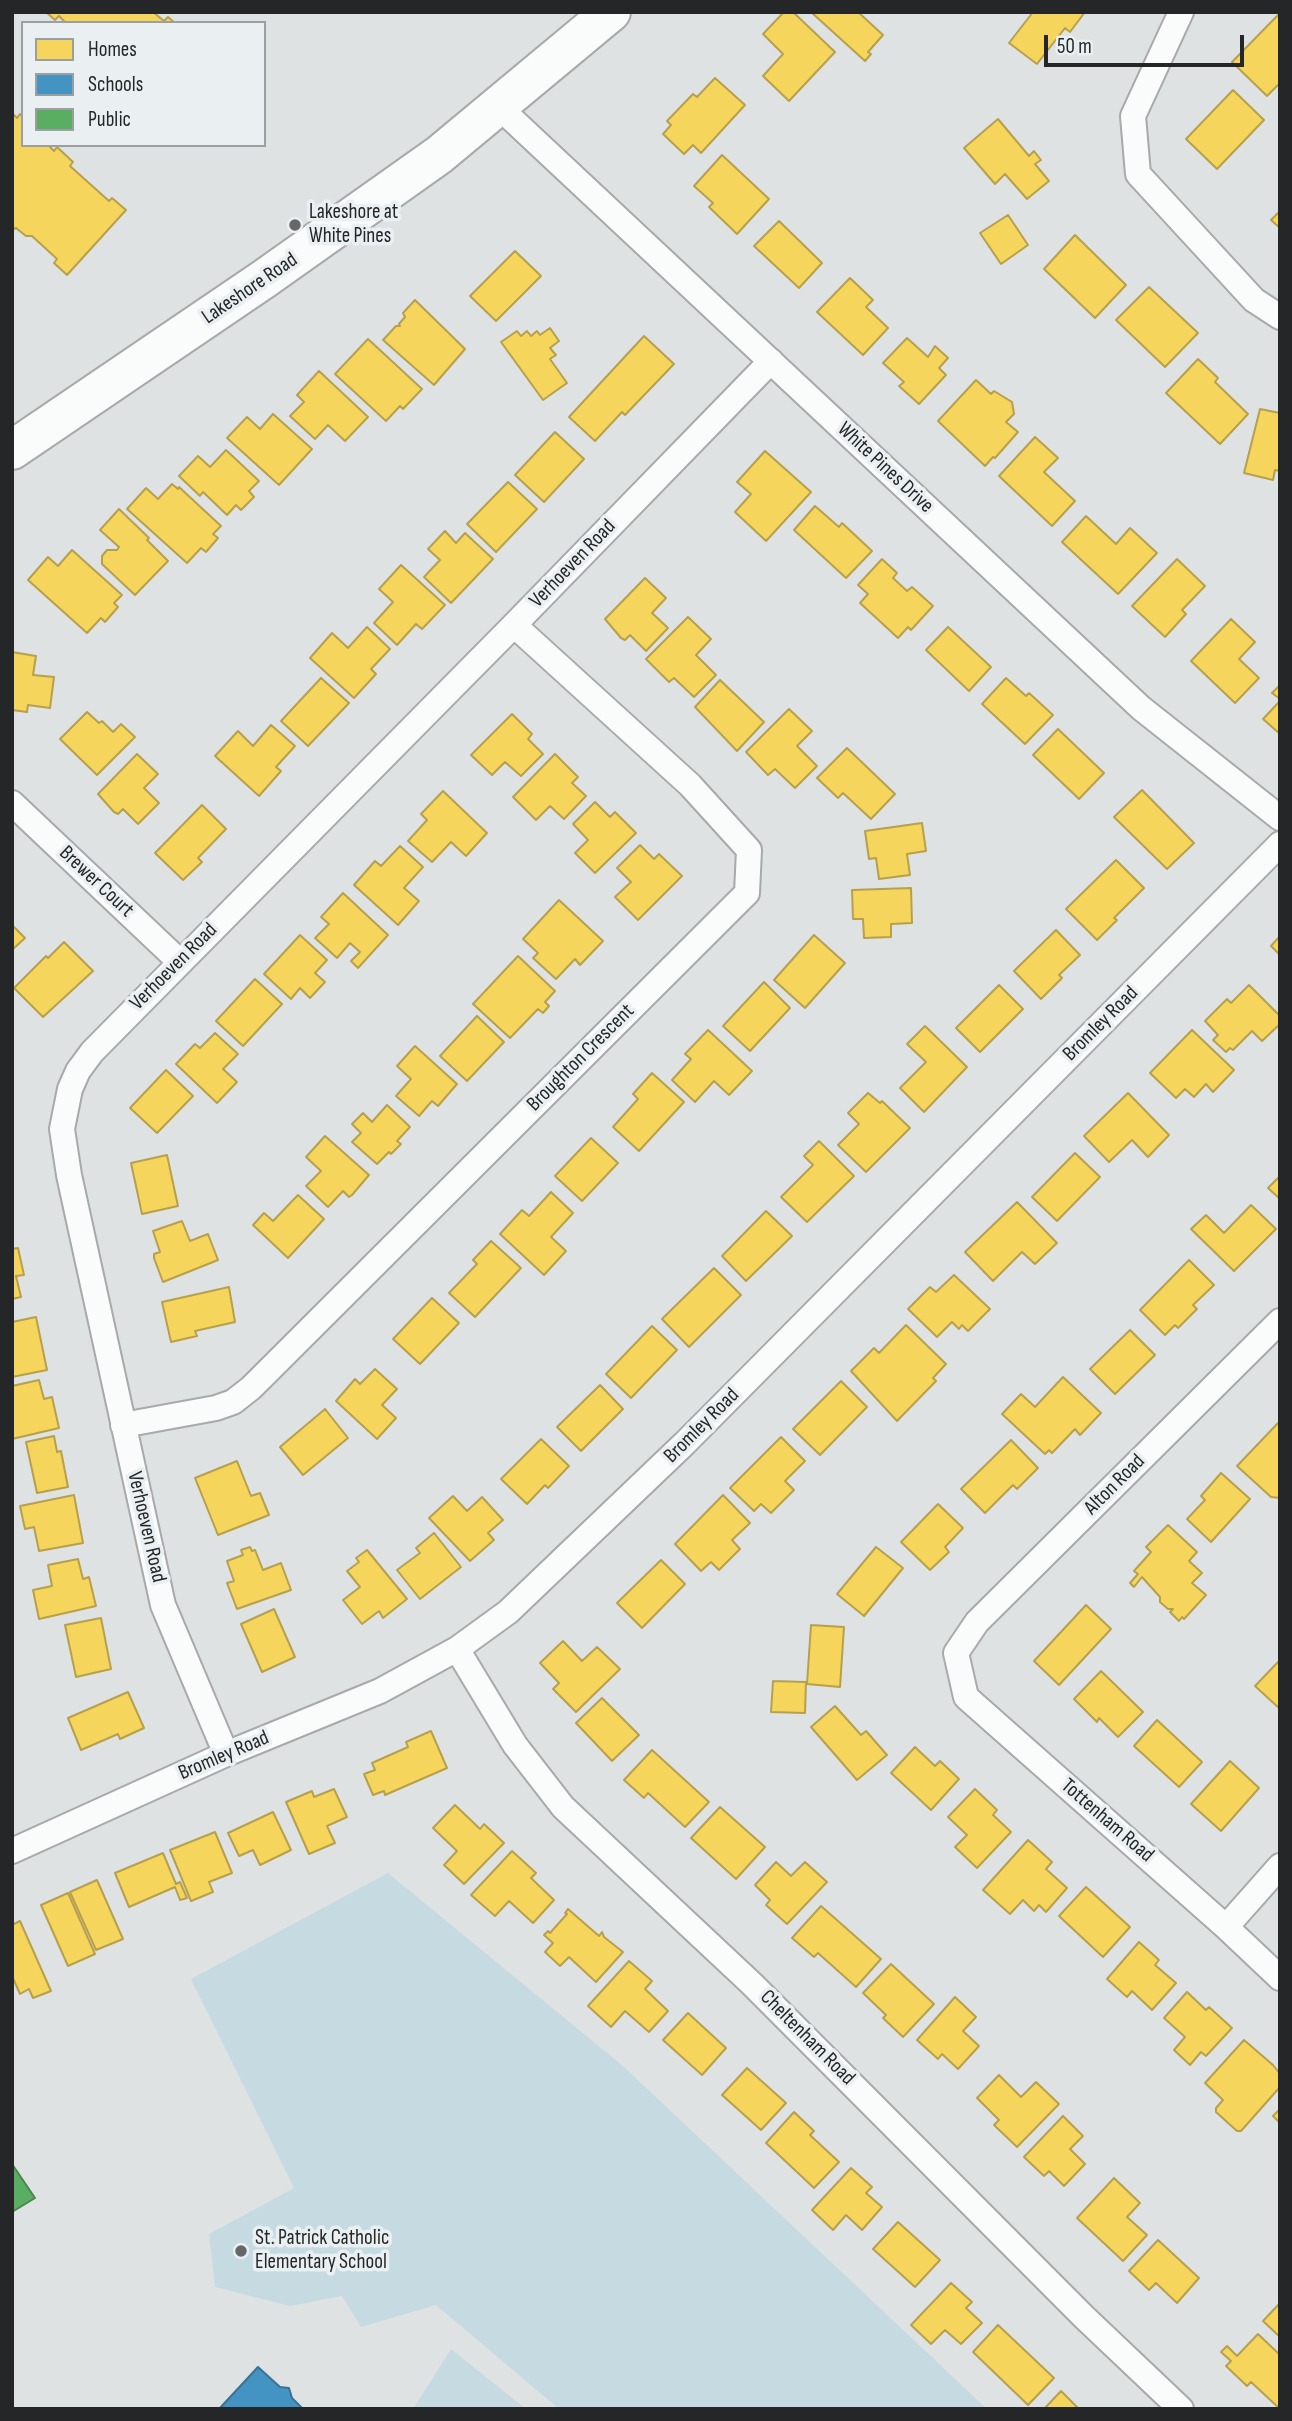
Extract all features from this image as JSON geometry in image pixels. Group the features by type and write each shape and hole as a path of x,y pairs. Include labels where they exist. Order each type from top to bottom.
{"main road":[{"name":"Lakeshore Road","path":"12,450 353,218 439,155 611,12"}],"street":[{"path":"1181,12 1133,116 1138,174 1254,300 1280,317"},
{"name":"White Pines Drive","path":"499,107 1141,708 1280,818"},
{"name":"Verhoeven Road","path":"226,1754 163,1605 69,1175 62,1129 70,1089 78,1071 92,1052 771,361"},
{"name":"Broughton Crescent","path":"123,1425 216,1408 233,1402 251,1388 747,893 749,850 690,785 514,625"},
{"name":"Brewer Court","path":"12,803 180,961"},
{"name":"Bromley Road","path":"12,1851 226,1754 380,1691 457,1649 508,1612 675,1452 1280,844"},
{"name":"Alton Road","path":"956,1653 977,1622 1280,1321"},
{"name":"Cheltenham Road","path":"457,1649 514,1745 563,1807 752,1983 1084,2317 1181,2409"},
{"name":"Tottenham Road","path":"956,1653 966,1697 1280,1978"},
{"path":"1226,1927 1280,1866"}],"shaded area":[{"path":"388,1873 623,2066 987,2409 559,2409 436,2305 361,2327 342,2296 290,2306 215,2287 209,2234 294,2188 191,1979"},
{"path":"451,2349 526,2409 413,2409"}],"building: Homes":[{"path":"46,12 153,12 164,21 64,21 59,16 55,20"},
{"path":"784,12 793,12 835,52 789,101 763,76 783,54 763,34"},
{"path":"811,12 858,12 883,35 868,52 871,54 865,61"},
{"path":"1033,12 1085,12 1070,32 1065,28 1037,64 1009,43"},
{"path":"1280,13 1280,83 1267,96 1232,62"},
{"path":"715,78 745,105 701,153 693,145 684,154 663,134 671,125 667,121 693,94 697,97"},
{"path":"1233,90 1264,120 1217,169 1186,139"},
{"path":"12,113 17,118 21,115 21,147 50,147 54,151 57,147 73,162 70,166 109,201 112,198 126,210 67,275 54,263 57,259 32,236 26,236 16,228 12,230"},
{"path":"998,119 1029,156 1034,151 1041,160 1035,164 1049,181 1027,199 1005,174 995,184 964,148"},
{"path":"722,155 769,199 737,234 709,207 713,203 694,186"},
{"path":"1280,211 1280,228 1271,220"},
{"path":"1008,215 1028,245 1001,264 980,233"},
{"path":"779,221 822,263 799,288 754,246"},
{"path":"1075,235 1126,285 1095,318 1044,269"},
{"path":"515,251 541,276 496,321 470,296"},
{"path":"850,278 873,300 866,307 888,328 863,355 817,312"},
{"path":"1149,287 1198,333 1165,367 1116,320"},
{"path":"415,300 465,349 434,385 383,340 396,326 400,326 405,317 403,313"},
{"path":"550,328 559,341 550,348 556,355 550,359 567,383 543,400 501,342 517,331 521,336 527,331 531,336 537,331 540,335"},
{"path":"644,336 674,364 625,415 622,412 595,441 569,417"},
{"path":"907,338 928,357 935,346 948,358 939,368 946,375 919,404 899,386 904,382 883,363"},
{"path":"368,339 422,389 403,409 400,406 386,421 335,374"},
{"path":"1198,359 1218,378 1215,382 1248,414 1220,444 1166,393"},
{"path":"319,371 368,417 345,441 328,425 315,439 290,416 304,402 297,395"},
{"path":"976,380 991,394 994,391 1012,402 1014,414 1006,422 1018,432 985,466 938,421"},
{"path":"1260,409 1280,413 1280,471 1275,470 1273,480 1244,473"},
{"path":"273,414 312,449 279,485 227,438 247,417 260,429"},
{"path":"555,432 584,459 544,502 515,475"},
{"path":"1035,437 1058,458 1044,472 1075,501 1052,526 999,476"},
{"path":"226,450 259,481 249,491 254,497 241,510 236,505 227,515 203,492 200,496 179,476 198,456 210,467"},
{"path":"765,451 811,492 766,541 735,512 751,494 737,482"},
{"path":"508,482 537,509 496,552 467,524"},
{"path":"172,484 178,489 179,487 221,526 213,534 218,538 206,552 201,548 187,563 127,509 146,488 158,499"},
{"path":"815,506 839,527 842,523 872,551 846,578 794,530"},
{"path":"119,509 168,561 135,595 102,564 102,556 107,550 117,550 119,547 100,530"},
{"path":"1086,516 1116,544 1130,528 1157,553 1118,594 1062,542"},
{"path":"445,531 456,543 465,533 493,559 451,603 424,577 440,560 428,549"},
{"path":"72,550 122,595 114,603 118,607 105,622 101,618 87,633 28,580 48,557 58,566"},
{"path":"882,559 897,573 893,578 907,591 912,587 933,606 911,630 908,627 898,638 860,603 868,594 858,585"},
{"path":"1177,559 1205,586 1182,610 1186,614 1165,637 1132,606"},
{"path":"401,565 445,605 422,629 416,624 397,645 374,623 393,602 379,589"},
{"path":"645,578 666,598 652,613 668,628 646,651 630,635 625,640 621,638 605,619"},
{"path":"688,617 711,639 696,655 716,675 694,697 674,678 669,682 646,659"},
{"path":"1231,619 1255,642 1239,659 1259,678 1235,703 1191,661"},
{"path":"367,627 390,649 371,669 376,674 354,698 310,658 332,633 348,648"},
{"path":"948,627 991,667 969,691 926,650"},
{"path":"12,652 36,656 33,675 54,677 50,708 28,705 27,712 12,710"},
{"path":"321,678 349,703 308,746 281,721"},
{"path":"1006,678 1026,696 1029,693 1053,715 1025,744 982,704"},
{"path":"720,680 764,722 737,751 695,707"},
{"path":"1280,685 1280,699 1272,693"},
{"path":"1280,701 1280,734 1263,719"},
{"path":"789,709 812,731 797,746 817,766 795,788 775,769 768,775 746,752"},
{"path":"87,712 113,732 121,724 135,737 97,775 60,739"},
{"path":"512,714 532,734 528,739 543,754 521,776 505,762 492,775 471,755"},
{"path":"271,725 295,746 276,767 281,771 259,796 215,756 238,731 253,746"},
{"path":"1058,729 1104,773 1079,799 1033,755"},
{"path":"847,748 895,794 871,819 843,793 838,798 817,778"},
{"path":"137,754 158,774 144,788 159,803 138,824 123,809 118,814 114,812 98,794"},
{"path":"555,754 578,777 572,783 586,796 564,819 550,806 536,820 513,797"},
{"path":"1142,790 1194,843 1167,869 1114,817"},
{"path":"443,791 487,833 466,856 451,842 432,862 408,841 427,820 421,814"},
{"path":"595,802 610,817 615,812 636,833 595,873 575,853 588,840 573,824"},
{"path":"202,805 226,829 198,858 202,862 183,880 155,853"},
{"path":"922,823 926,851 907,854 910,875 879,879 876,858 869,859 865,831"},
{"path":"640,845 654,859 659,854 682,876 638,920 615,897 631,882 617,868"},
{"path":"400,846 423,867 404,888 419,901 398,925 354,885 375,861 381,866"},
{"path":"1116,860 1144,888 1114,918 1117,920 1097,940 1066,909"},
{"path":"911,888 912,923 891,924 891,937 864,938 863,919 853,919 852,890"},
{"path":"343,893 388,935 358,968 351,961 360,952 350,943 337,958 315,938 329,924 321,917"},
{"path":"559,900 603,941 580,965 575,959 556,979 533,958 538,953 523,939"},
{"path":"12,925 25,938 12,950"},
{"path":"1056,930 1080,955 1059,975 1062,978 1041,999 1014,971"},
{"path":"300,935 327,960 315,973 325,982 310,998 300,988 291,999 264,974"},
{"path":"814,935 845,963 805,1008 774,980"},
{"path":"1280,936 1280,955 1271,946"},
{"path":"64,942 93,971 43,1017 14,988"},
{"path":"518,956 555,991 545,1002 549,1006 543,1013 538,1009 510,1038 473,1004"},
{"path":"255,979 282,1004 243,1046 216,1021"},
{"path":"764,982 790,1008 750,1051 723,1026"},
{"path":"999,985 1023,1009 980,1052 956,1028"},
{"path":"1249,985 1280,1016 1280,1024 1262,1041 1252,1031 1233,1050 1230,1048 1226,1052 1213,1040 1218,1035 1205,1021 1227,999 1231,1003"},
{"path":"477,1016 504,1042 467,1081 440,1056"},
{"path":"925,1026 967,1067 924,1112 900,1088 926,1062 907,1044"},
{"path":"708,1030 752,1071 729,1095 714,1081 695,1102 672,1080 691,1059 685,1054"},
{"path":"1192,1030 1234,1070 1213,1092 1206,1084 1194,1097 1185,1089 1176,1098 1150,1073"},
{"path":"215,1033 238,1054 223,1069 237,1082 217,1103 176,1064 195,1044 200,1048"},
{"path":"415,1046 457,1084 438,1106 432,1101 419,1116 396,1096 411,1079 397,1066"},
{"path":"166,1070 193,1096 157,1133 130,1108"},
{"path":"652,1073 684,1102 639,1151 613,1127 638,1099 633,1094"},
{"path":"868,1093 880,1103 882,1101 910,1128 866,1172 838,1145 859,1124 848,1113"},
{"path":"1128,1093 1169,1135 1148,1157 1132,1140 1109,1162 1084,1136"},
{"path":"387,1105 410,1127 397,1141 401,1144 377,1164 352,1142 361,1133 352,1124 363,1113 372,1122"},
{"path":"325,1136 369,1175 352,1195 349,1197 343,1191 328,1207 306,1186 321,1171 306,1157"},
{"path":"591,1138 618,1163 582,1201 555,1176"},
{"path":"819,1141 854,1176 807,1222 781,1197 813,1165 804,1156"},
{"path":"1075,1153 1100,1177 1057,1221 1032,1197"},
{"path":"167,1155 178,1206 142,1214 131,1163"},
{"path":"1280,1176 1280,1199 1268,1188"},
{"path":"551,1192 573,1213 551,1237 566,1251 544,1275 500,1234 522,1210 529,1216"},
{"path":"298,1195 324,1219 288,1258 253,1225 264,1213 273,1221"},
{"path":"1017,1202 1057,1243 1035,1264 1022,1252 993,1281 965,1252"},
{"path":"1251,1205 1276,1229 1234,1271 1191,1229 1206,1215 1224,1233"},
{"path":"766,1211 792,1236 746,1281 722,1256"},
{"path":"182,1221 190,1241 208,1234 218,1260 163,1282 154,1258 154,1254 160,1252 153,1231"},
{"path":"491,1241 521,1268 475,1317 449,1293 477,1264 473,1260"},
{"path":"18,1248 24,1275 16,1276 21,1297 12,1299 12,1249"},
{"path":"1189,1260 1214,1285 1193,1305 1197,1309 1178,1328 1175,1325 1165,1335 1140,1310"},
{"path":"714,1268 741,1295 689,1347 662,1319"},
{"path":"954,1275 990,1309 968,1331 962,1325 959,1329 952,1322 937,1337 908,1309 930,1287 936,1292"},
{"path":"229,1287 235,1322 195,1331 197,1336 171,1342 162,1302"},
{"path":"432,1298 459,1323 420,1364 393,1339"},
{"path":"36,1317 47,1370 12,1377 12,1322"},
{"path":"906,1325 946,1364 933,1378 936,1381 897,1421 851,1371 874,1348 879,1353"},
{"path":"652,1326 677,1350 631,1398 606,1374"},
{"path":"1130,1330 1155,1355 1115,1394 1090,1369"},
{"path":"375,1369 397,1389 382,1405 396,1418 377,1439 336,1401 355,1379 360,1384"},
{"path":"1063,1377 1101,1413 1080,1435 1075,1429 1052,1453 1049,1450 1045,1454 1002,1414 1021,1394 1035,1407"},
{"path":"39,1380 44,1399 52,1397 59,1428 12,1439 12,1386"},
{"path":"841,1381 867,1407 820,1455 793,1429"},
{"path":"600,1385 623,1409 581,1451 557,1427"},
{"path":"325,1409 348,1438 303,1475 280,1447"},
{"path":"1279,1422 1280,1498 1271,1497 1237,1466"},
{"path":"54,1436 57,1452 61,1451 68,1487 37,1493 26,1442"},
{"path":"781,1437 805,1461 785,1481 794,1490 771,1513 761,1504 754,1511 730,1488"},
{"path":"541,1439 569,1466 548,1488 545,1485 527,1504 501,1479"},
{"path":"1011,1440 1038,1468 1017,1489 1013,1485 985,1513 961,1489"},
{"path":"237,1461 251,1496 260,1493 269,1515 218,1535 195,1478"},
{"path":"1221,1473 1250,1499 1211,1542 1187,1519 1205,1500 1201,1496"},
{"path":"74,1495 83,1543 39,1551 34,1527 25,1529 20,1506"},
{"path":"723,1495 750,1523 732,1540 740,1549 719,1570 711,1562 701,1571 675,1544"},
{"path":"453,1496 467,1511 482,1497 503,1520 488,1533 494,1540 470,1561 429,1518"},
{"path":"938,1504 963,1528 945,1547 949,1552 930,1570 901,1542"},
{"path":"1168,1525 1197,1552 1189,1561 1202,1573 1192,1583 1206,1595 1179,1621 1170,1612 1173,1609 1168,1609 1160,1602 1160,1597 1142,1577 1134,1587 1130,1583 1138,1574 1134,1571 1151,1552 1146,1547"},
{"path":"434,1533 461,1567 420,1599 397,1570 420,1553 416,1548"},
{"path":"250,1547 252,1551 255,1550 263,1570 281,1563 291,1590 237,1609 227,1583 234,1581 227,1561 243,1555 241,1550"},
{"path":"876,1547 903,1568 864,1616 837,1594"},
{"path":"367,1550 407,1599 383,1618 379,1611 362,1624 343,1600 360,1587 347,1571 359,1562 356,1558"},
{"path":"78,1559 83,1579 89,1577 96,1606 39,1619 33,1590 52,1586 48,1565"},
{"path":"661,1560 685,1584 642,1628 617,1603"},
{"path":"1086,1605 1111,1629 1059,1685 1034,1661"},
{"path":"274,1609 295,1657 262,1672 241,1624"},
{"path":"101,1618 111,1669 76,1677 65,1625"},
{"path":"811,1625 844,1627 840,1687 807,1684"},
{"path":"563,1641 582,1661 597,1647 620,1669 576,1712 553,1689 559,1683 540,1663"},
{"path":"1278,1662 1280,1664 1280,1709 1255,1686"},
{"path":"1101,1671 1143,1712 1118,1737 1099,1718 1097,1722 1074,1699"},
{"path":"773,1681 806,1682 805,1713 771,1712"},
{"path":"128,1692 144,1728 120,1739 118,1734 81,1750 68,1718"},
{"path":"602,1698 639,1735 612,1761 576,1723"},
{"path":"835,1706 861,1735 866,1731 887,1755 857,1780 811,1727"},
{"path":"1157,1720 1202,1762 1179,1787 1134,1746"},
{"path":"431,1731 447,1768 385,1795 384,1791 373,1795 364,1774 375,1770 372,1763 408,1747 406,1742"},
{"path":"915,1747 935,1766 940,1761 959,1779 931,1810 891,1773"},
{"path":"652,1750 709,1802 685,1827 648,1793 644,1798 624,1780"},
{"path":"1230,1761 1259,1788 1221,1831 1191,1804"},
{"path":"334,1789 347,1817 327,1826 335,1843 309,1854 286,1802 312,1791 314,1797"},
{"path":"975,1789 997,1810 993,1815 1011,1832 977,1868 955,1847 967,1835 948,1817"},
{"path":"455,1805 480,1829 484,1824 504,1843 464,1884 444,1865 457,1851 433,1828"},
{"path":"720,1807 765,1847 736,1879 691,1838"},
{"path":"273,1812 291,1850 260,1865 253,1850 239,1856 228,1833"},
{"path":"215,1832 232,1873 209,1882 213,1892 191,1901 170,1850"},
{"path":"1028,1840 1052,1862 1046,1869 1067,1888 1046,1912 1039,1905 1034,1911 1023,1900 1010,1914 983,1890"},
{"path":"512,1851 536,1873 531,1878 554,1900 533,1923 509,1901 495,1916 471,1895"},
{"path":"163,1853 176,1884 180,1882 187,1898 180,1900 175,1887 129,1907 115,1873"},
{"path":"776,1862 791,1876 805,1862 827,1882 787,1924 766,1905 770,1900 755,1885"},
{"path":"97,1880 123,1939 96,1950 70,1892"},
{"path":"1086,1887 1130,1927 1103,1957 1059,1916"},
{"path":"68,1893 95,1954 68,1966 41,1905"},
{"path":"821,1906 881,1959 856,1987 818,1953 814,1957 792,1938"},
{"path":"568,1909 599,1936 602,1932 604,1937 623,1952 596,1982 569,1957 560,1966 545,1952 553,1943 544,1935 548,1931 550,1933 567,1914 565,1913"},
{"path":"20,1921 51,1991 33,1998 29,1989 20,1994 12,1976 12,1925"},
{"path":"1139,1942 1159,1960 1155,1965 1176,1983 1152,2010 1132,1991 1127,1997 1107,1979"},
{"path":"629,1961 652,1981 645,1989 668,2011 649,2032 625,2011 611,2027 588,2006"},
{"path":"891,1964 934,2004 903,2037 883,2018 886,2015 863,1993"},
{"path":"1187,1992 1206,2010 1209,2007 1232,2028 1206,2056 1201,2052 1190,2065 1174,2050 1185,2037 1164,2018"},
{"path":"955,1997 976,2017 963,2031 979,2046 958,2069 942,2054 938,2059 917,2040"},
{"path":"688,2013 726,2048 702,2075 663,2040"},
{"path":"1244,2040 1280,2074 1280,2087 1241,2131 1237,2131 1216,2112 1223,2100 1205,2083"},
{"path":"747,2068 786,2103 761,2130 722,2095"},
{"path":"999,2075 1021,2097 1036,2082 1059,2104 1017,2147 994,2125 999,2120 977,2098"},
{"path":"1280,2109 1280,2123 1273,2116"},
{"path":"794,2112 814,2131 810,2135 839,2162 814,2188 766,2143"},
{"path":"1063,2116 1083,2136 1070,2149 1085,2164 1064,2186 1049,2171 1044,2176 1024,2157"},
{"path":"851,2168 872,2187 866,2193 882,2207 862,2230 846,2215 833,2230 812,2210"},
{"path":"1114,2178 1140,2203 1127,2217 1147,2235 1123,2261 1077,2218"},
{"path":"898,2222 940,2260 915,2287 873,2249"},
{"path":"1158,2240 1199,2278 1177,2303 1156,2283 1149,2290 1129,2271"},
{"path":"951,2283 972,2302 966,2308 982,2323 961,2344 945,2330 931,2344 911,2325"},
{"path":"1280,2303 1280,2337 1263,2321"},
{"path":"998,2325 1054,2378 1028,2405 973,2352"},
{"path":"1258,2334 1280,2355 1280,2409 1251,2382 1247,2386 1226,2366 1231,2361 1221,2352 1227,2346 1237,2356"},
{"path":"1061,2391 1079,2409 1044,2409"}],"building: Schools":[{"path":"258,2367 280,2387 289,2388 292,2398 303,2409 219,2409"}],"building: Public":[{"path":"12,2164 35,2198 12,2212"}],"place":[{"name":"Lakeshore at White Pines","path":"295,225"},
{"name":"St. Patrick Catholic Elementary School","path":"241,2251"}]}
